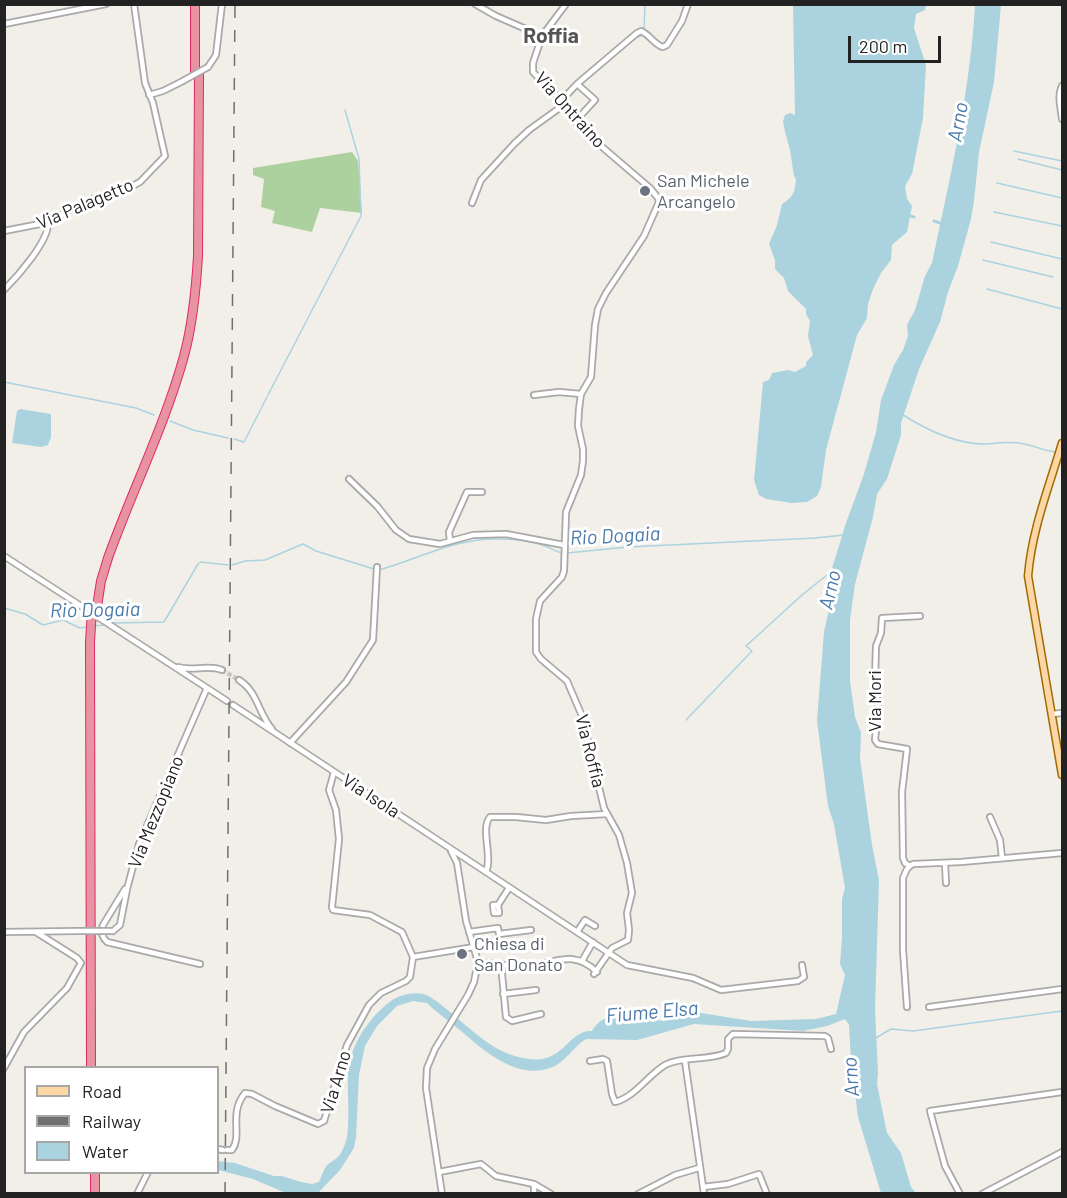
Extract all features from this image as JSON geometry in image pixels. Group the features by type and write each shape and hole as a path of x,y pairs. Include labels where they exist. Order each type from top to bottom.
{"highway":[{"path":"93,1066 92,642 94,612 104,555 167,396 185,332 194,257 197,4"},
{"path":"93,1174 93,1194"}],"main road":[{"path":"1062,443 1029,557 1030,590 1062,775"}],"street":[{"path":"4,24 106,4"},
{"name":"Via Palagetto","path":"4,231 48,223 75,206 107,193 136,185 163,159 165,153 153,103 145,83 134,4"},
{"path":"149,95 163,92 208,67 216,55 222,4"},
{"path":"475,4 542,36"},
{"name":"Via Ontraino","path":"566,4 542,36 533,63 533,72 563,102 580,128 650,188 659,202"},
{"path":"472,203 481,180 514,144 563,102 577,84 632,36 641,31 648,34 659,46 667,45 682,21 688,4"},
{"path":"577,84 595,100 583,113"},
{"path":"1062,86 1059,101 1062,119"},
{"name":"Via Roffia","path":"608,953 616,945 628,940 627,913 632,893 627,863 619,835 607,814 582,716 571,687 563,676 541,659 536,652 536,619 540,601 562,577 566,512 581,476 583,461 578,426 581,394 591,377 598,309 644,236 659,202"},
{"path":"4,290 36,251 48,223"},
{"path":"534,395 559,392 581,394"},
{"path":"349,478 403,536 414,541 440,544 482,534 506,534 564,548"},
{"path":"450,540 448,535 467,492 482,492"},
{"path":"4,556 227,701"},
{"path":"290,743 346,682 373,640 377,567"},
{"name":"Via Mori","path":"910,866 903,858 902,792 907,749 878,744 875,740 878,709 875,668 876,646 881,633 882,618 920,616"},
{"path":"170,664 184,669 213,667 222,670"},
{"path":"195,679 198,671 203,668"},
{"path":"193,669 195,679"},
{"path":"239,680 250,689 259,706 257,718"},
{"name":"Via Mezzopiano","path":"4,932 113,931 120,925 139,844 207,688"},
{"name":"Via Isola","path":"233,705 257,718 278,735 627,965 693,978 721,990 798,981 804,977 802,964"},
{"path":"1052,714 1062,713"},
{"path":"334,772 328,790 336,810 339,839 332,907 338,911 370,915 402,932 413,957 474,947"},
{"path":"486,872 489,863 486,826 490,817 546,820 607,814"},
{"path":"990,817 1000,840 1002,858"},
{"path":"442,1194 426,1076 428,1064 435,1049 474,982 478,962 469,932 457,862 452,852 445,846"},
{"path":"907,1007 903,950 903,878 910,866 1062,853"},
{"path":"457,862 466,859"},
{"path":"945,863 946,883"},
{"path":"129,881 102,929 104,939 107,942 201,964"},
{"path":"498,905 509,888"},
{"path":"577,932 585,920 595,926"},
{"path":"469,932 498,928 499,934 531,930"},
{"path":"4,1068 24,1032 66,988 81,963 77,958 36,932"},
{"path":"582,961 593,942"},
{"path":"478,962 531,966 564,958 582,961 596,973 608,953"},
{"name":"Via Arno","path":"222,1150 231,1150 235,1145 236,1109 245,1093 252,1094 318,1124 324,1121 351,1037 375,997 410,977 413,957"},
{"path":"501,964 508,1020 541,1014"},
{"path":"929,1007 1062,989"},
{"path":"503,994 536,990"},
{"path":"590,1060 607,1061 615,1102 627,1097 664,1065 726,1053 728,1039 733,1034 825,1036 831,1049"},
{"path":"685,1061 704,1194"},
{"path":"960,1194 945,1166 930,1111 1062,1092"},
{"path":"982,1194 1062,1152"},
{"path":"439,1172 481,1164 496,1176 534,1184 551,1194"},
{"path":"638,1194 675,1175 699,1168"},
{"path":"137,1194 147,1174"},
{"path":"703,1187 728,1184 759,1174 767,1194"},
{"path":"534,1184 534,1194"}],"green space":[{"path":"352,152 358,161 362,213 320,208 312,232 272,223 275,211 261,207 264,179 253,175 253,168"}],"water":[{"path":"793,5 926,5 925,10 916,14 914,28 926,65 923,118 912,174 905,186 907,199 912,206 907,232 892,245 891,260 873,289 868,304 867,318 857,335 826,450 821,487 817,496 807,502 792,503 766,499 759,495 754,480 763,382 769,380 772,373 788,370 795,372 806,366 806,362 813,355 808,336 810,321 806,309 788,291 784,278 775,269 775,260 769,244 782,204 791,196 796,183 783,121 785,115 790,113 795,115"},
{"name":"Arno","path":"975,5 1001,5 994,82 979,152 971,219 940,322 919,369 901,423 901,435 887,479 877,494 855,584 850,620 850,681 855,717 861,733 860,758 879,880 875,1009 877,1084 887,1133 901,1153 911,1187 916,1193 881,1193 858,1117 849,1025 845,1019 803,1031 694,1024 637,1040 586,1039 555,1066 537,1071 513,1067 501,1061 427,1003 413,1001 397,1006 377,1026 365,1046 359,1075 354,1148 340,1170 318,1193 286,1193 253,1179 219,1170 219,1161 235,1163 301,1182 312,1184 319,1182 327,1165 337,1158 344,1147 348,1121 348,1073 352,1052 362,1032 375,1015 391,1001 405,995 415,993 430,997 488,1043 514,1056 529,1059 541,1059 558,1052 577,1035 592,1031 599,1022 613,1017 629,1015 637,1021 650,1019 663,1021 695,1012 751,1021 816,1019 836,1014 845,975 840,964 842,899 845,888 834,824 828,806 817,721 824,632 829,610 829,578 864,474 876,432 881,400 894,365 903,350 908,336 907,325 915,310 925,276 932,263 964,102"},
{"path":"20,409 51,414 51,437 48,445 41,447 12,443 17,411"}],"waterway":[{"path":"644,30 645,4"},
{"path":"604,64 633,39 643,35"},
{"path":"584,82 596,71"},
{"path":"268,395 361,216 359,159 345,110"},
{"path":"1014,151 1062,161"},
{"path":"1018,159 1062,170"},
{"path":"997,183 1062,198"},
{"path":"994,212 1062,226"},
{"path":"910,216 914,217"},
{"path":"934,221 940,223"},
{"path":"991,242 1062,259"},
{"path":"983,260 1053,277"},
{"path":"987,289 1062,309"},
{"path":"4,382 136,408 154,415"},
{"path":"234,439 244,442 267,397"},
{"path":"903,415 932,431 965,442 1019,443 1056,452"},
{"path":"170,421 193,430 228,438"},
{"name":"Rio Dogaia","path":"567,553 628,547 844,535"},
{"name":"Rio Dogaia","path":"379,570 453,545 484,539 529,542 562,553"},
{"name":"Rio Dogaia","path":"232,565 245,561 265,560 303,544 316,551 374,569"},
{"name":"Rio Dogaia","path":"112,623 164,622 198,564 201,562 228,565"},
{"name":"Arno","path":"686,720 752,651 746,646 832,571"},
{"name":"Rio Dogaia","path":"4,608 25,614 43,625 63,620 80,628 87,627"},
{"name":"Rio Dogaia","path":"94,626 104,625"},
{"path":"876,1038 891,1029 913,1031 1062,1011"}],"tunnel":[{"path":"222,670 239,680"}],"railway":[{"path":"225,1194 235,4"}],"place":[{"name":"San Michele Arcangelo","path":"645,191"},
{"name":"Chiesa di San Donato","path":"462,954"}],"district":[{"name":"Roffia","path":"551,36"}],"water label":[{"name":"Fiume Elsa","path":"652,1012"}]}
